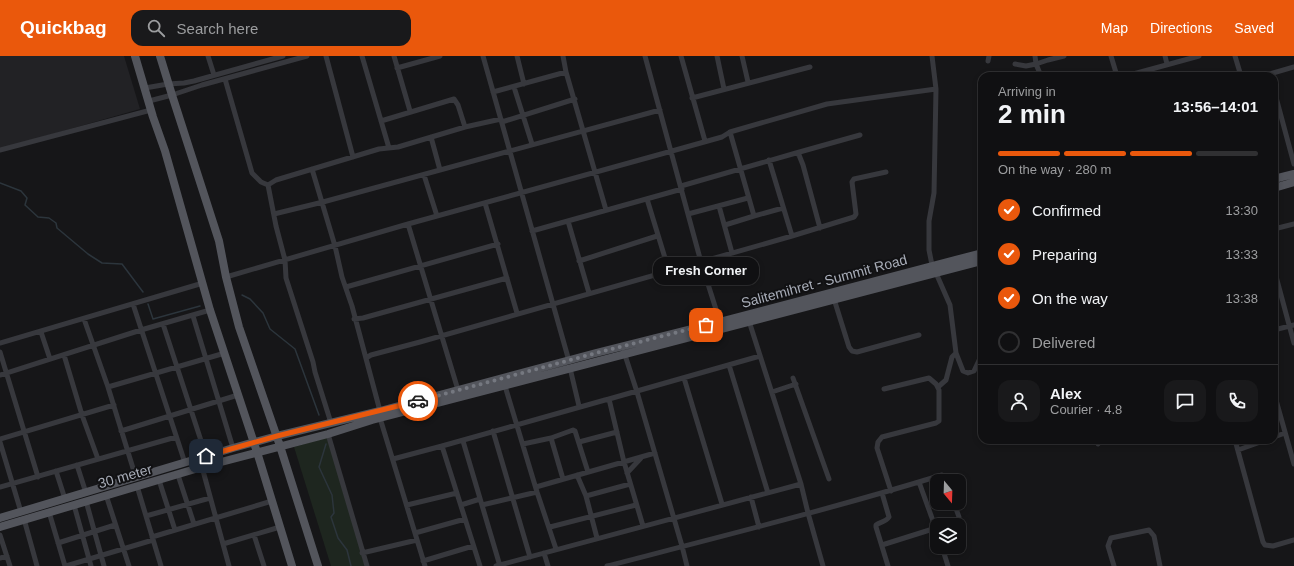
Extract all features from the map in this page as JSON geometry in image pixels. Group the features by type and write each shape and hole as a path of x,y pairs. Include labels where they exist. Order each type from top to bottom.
{"main road":[{"path":"135,56 165,151 210,310 257,452 292,566"},
{"path":"160,56 218,241 239,327 277,436 318,566"},
{"path":"1278,178 1294,174"},
{"path":"1278,187 1294,182"},
{"name":"Salitemihret - Summit Road","path":"328,434 377,416 458,390 569,365 720,322 932,270 978,254"},
{"path":"623,350 749,321 834,299 932,270 978,262"},
{"path":"377,416 505,386 569,365"},
{"name":"Salitemihret - Summit Road","path":"277,436 331,423 377,416"},
{"name":"30 meter","path":"137,482 159,480 257,452 328,434"},
{"path":"254,443 277,436"},
{"name":"30 meter","path":"0,527 23,516 49,512 74,505 86,497 106,495 185,463 254,443"},
{"path":"0,518 23,516 64,499 86,497 137,482"}],"street":[{"path":"208,56 214,75"},
{"path":"145,88 184,83 268,58 283,56"},
{"path":"149,101 307,56"},
{"path":"326,56 354,157"},
{"path":"362,56 389,148"},
{"path":"394,56 410,111"},
{"path":"397,68 440,56"},
{"path":"483,56 554,304 579,406"},
{"path":"517,56 524,84"},
{"path":"563,56 566,72 606,210"},
{"path":"645,56 682,187 701,262 720,322"},
{"path":"681,56 705,141"},
{"path":"717,56 724,89"},
{"path":"742,56 748,82"},
{"path":"932,56 936,89 934,193 929,221 929,250 932,270 950,305 956,353 963,371 968,373 974,371 978,362"},
{"path":"1035,56 1039,72"},
{"path":"1014,64 1026,66 1064,56"},
{"path":"1111,56 1116,72"},
{"path":"1165,56 1167,64"},
{"path":"1144,72 1167,64 1199,56"},
{"path":"1235,56 1240,72"},
{"path":"692,98 748,82 810,67"},
{"path":"1278,72 1294,67"},
{"path":"493,92 566,72"},
{"path":"225,79 252,173 260,182 268,185"},
{"path":"514,86 532,144"},
{"path":"226,278 408,224 722,137 730,132 827,104 936,89"},
{"path":"380,121 454,99 458,105 465,127"},
{"path":"268,185 276,180 383,147 398,147 465,127 523,115 575,99"},
{"path":"1278,105 1294,164"},
{"path":"0,150 151,110"},
{"path":"274,214 660,110"},
{"path":"730,132 754,216"},
{"path":"532,231 647,199 741,168 860,135"},
{"path":"430,137 440,170"},
{"path":"796,153 799,155 803,165 820,228"},
{"path":"769,160 792,236"},
{"path":"312,169 323,202 342,277 366,358 377,416 393,459 424,563 473,546"},
{"path":"366,358 371,354 554,304 854,217 856,214 852,182 854,179 886,172"},
{"path":"424,174 437,216"},
{"path":"268,185 285,260 286,278 331,423"},
{"path":"688,214 748,198"},
{"path":"647,199 668,271"},
{"path":"485,203 517,314"},
{"path":"719,206 732,253"},
{"path":"725,225 783,208"},
{"path":"568,221 589,293"},
{"path":"408,224 458,390"},
{"path":"1278,228 1294,225"},
{"path":"579,261 657,236"},
{"path":"346,287 498,244"},
{"path":"354,319 363,318 507,278"},
{"path":"1278,282 1292,326 1294,343"},
{"path":"0,343 203,283"},
{"path":"834,299 849,347 852,351 857,352 919,335"},
{"path":"133,304 185,463"},
{"path":"0,375 141,330 210,310"},
{"path":"193,316 233,448"},
{"path":"84,319 114,405 160,566"},
{"path":"749,321 801,484 823,566"},
{"path":"163,324 206,456"},
{"path":"1278,329 1292,326"},
{"path":"41,332 50,359"},
{"path":"623,350 674,518 686,566"},
{"path":"0,352 38,476"},
{"path":"108,387 225,353"},
{"path":"938,387 946,380 952,357 956,353"},
{"path":"64,355 82,415 98,459"},
{"path":"393,459 463,441 579,406 637,392 760,356"},
{"path":"729,365 768,493"},
{"path":"684,378 722,504"},
{"path":"793,378 829,479"},
{"path":"884,389 929,378 938,387 938,421 882,438 878,442 877,448 891,491"},
{"path":"772,392 796,384"},
{"path":"505,386 556,549"},
{"path":"121,431 238,395"},
{"path":"608,399 630,484 643,526"},
{"path":"37,566 0,441 114,405"},
{"path":"1278,417 1285,433 1294,464"},
{"path":"523,444 551,438 574,430 576,432 588,472"},
{"path":"493,431 530,557"},
{"path":"579,442 617,432"},
{"path":"1278,436 1285,433"},
{"path":"328,434 367,566"},
{"path":"0,488 176,437"},
{"path":"551,438 563,479"},
{"path":"463,441 498,566 722,504 801,484"},
{"path":"1236,444 1263,542 1265,545 1273,546 1294,540"},
{"path":"1238,450 1255,444"},
{"path":"442,446 480,566"},
{"path":"461,505 512,498 563,479 655,454"},
{"path":"627,473 641,457"},
{"path":"77,465 104,566"},
{"path":"202,467 229,566"},
{"path":"56,471 64,499"},
{"path":"178,475 194,524"},
{"path":"577,475 586,496 598,538"},
{"path":"607,566 808,514 930,479"},
{"path":"159,480 175,530"},
{"path":"919,482 932,518"},
{"path":"586,496 630,484"},
{"path":"407,505 457,493"},
{"path":"882,493 889,517 888,520 876,525 888,566"},
{"path":"106,495 129,566"},
{"path":"751,497 759,527"},
{"path":"146,516 210,498"},
{"path":"49,512 66,566 124,549 194,524 272,501"},
{"path":"550,527 636,504"},
{"path":"74,505 91,566"},
{"path":"957,510 960,517"},
{"path":"415,533 465,519"},
{"path":"58,543 83,536 115,524"},
{"path":"223,544 280,527"},
{"path":"1114,566 1108,546 1111,538 1149,530 1154,536 1160,566"},
{"path":"882,545 930,532"},
{"path":"254,535 264,566"},
{"path":"0,536 10,566"},
{"path":"362,553 417,540"},
{"path":"544,553 548,566"},
{"path":"944,554 948,566"},
{"path":"0,558 7,556"}],"shaded area":[{"path":"0,56 124,56 140,109 0,149"},
{"path":"328,437 365,566 331,566 294,447"}],"waterway":[{"path":"0,183 21,191 27,198 25,205 38,217 49,218 56,223 57,228 88,254 102,263 122,264 143,292"},
{"path":"242,295 250,299 263,313 270,329 295,349 319,415"},
{"path":"148,304 153,319 200,306"},
{"path":"326,444 319,467 332,495 334,513 331,517 338,538 347,550 351,566"}],"way so far":[{"path":"418,401 706,325"}],"place":[{"name":"Fresh Corner","path":"706,325"}],"route":[{"path":"206,456 277,436 418,401"}]}
